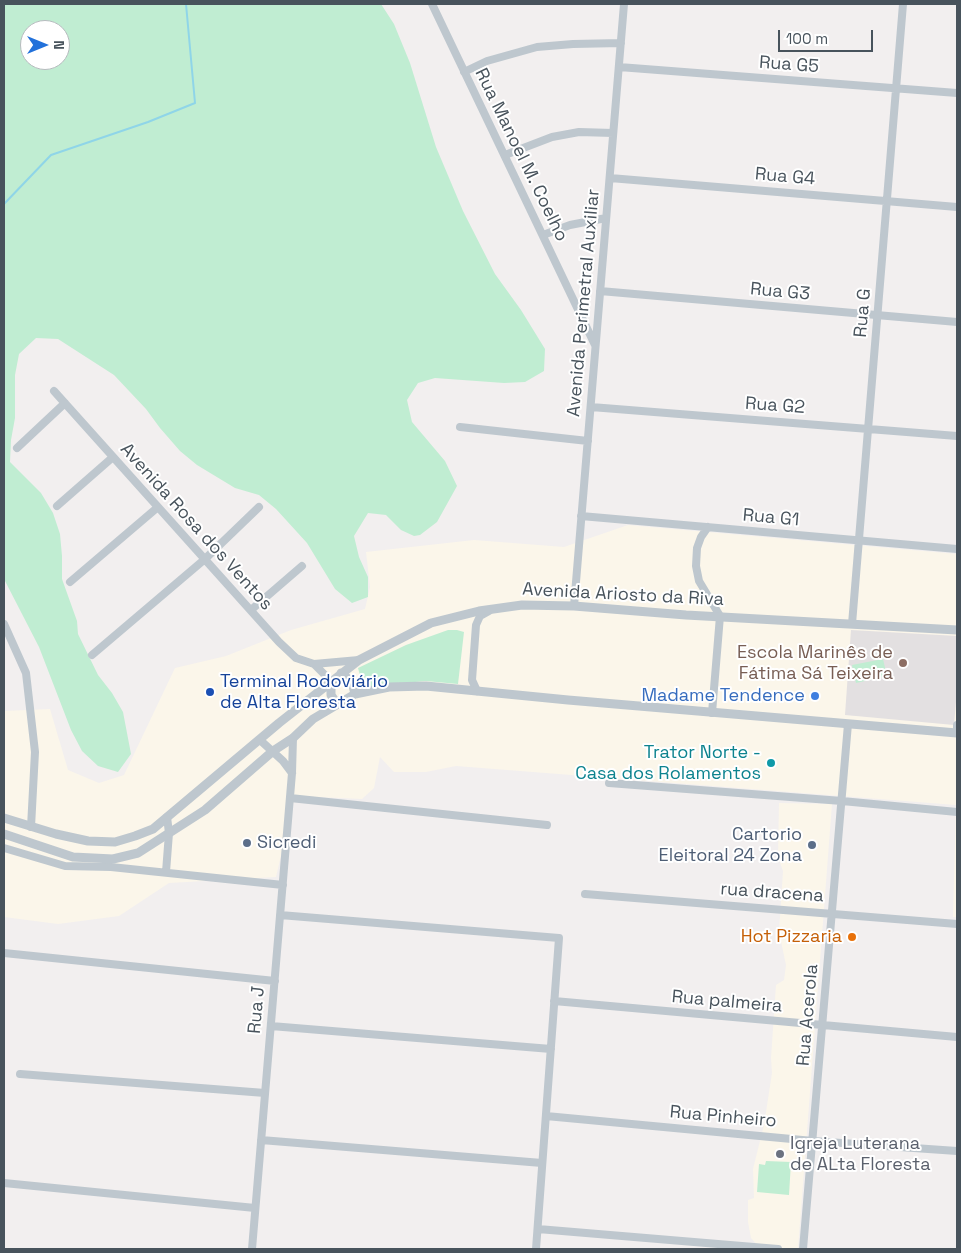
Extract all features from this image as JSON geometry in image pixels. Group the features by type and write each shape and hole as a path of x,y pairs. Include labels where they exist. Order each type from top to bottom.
{"street":[{"name":"Rua Manoel M. Coelho","path":"432,4 596,346"},
{"name":"Avenida Perimetral Auxiliar","path":"574,606 624,4"},
{"name":"Rua G","path":"852,624 903,4"},
{"path":"464,72 487,61 537,47 621,43"},
{"name":"Rua G5","path":"619,68 957,93"},
{"path":"505,155 552,137 579,132 613,133"},
{"name":"Rua G4","path":"610,178 957,207"},
{"path":"542,234 570,225 606,218"},
{"name":"Rua G3","path":"600,291 957,322"},
{"name":"Avenida Rosa dos Ventos","path":"54,391 279,642 296,658 314,664 331,684"},
{"path":"17,448 65,403"},
{"name":"Rua G2","path":"590,407 957,436"},
{"path":"460,428 588,441"},
{"path":"56,506 113,457"},
{"path":"70,582 158,507"},
{"path":"92,655 204,559 259,507"},
{"name":"Rua G1","path":"582,516 957,549"},
{"path":"708,527 701,537 697,548 696,566 699,580 720,616 712,713"},
{"path":"250,610 302,566"},
{"name":"Avenida Ariosto da Riva","path":"4,818 31,827 88,841 115,842 153,829 279,723 331,684 341,673 359,660 430,622 465,614 522,605 574,606 686,615 957,630"},
{"path":"460,690 468,678 473,624 483,613 493,609"},
{"path":"465,614 473,624"},
{"path":"4,624 26,673 35,752 31,827"},
{"path":"471,652 472,680 477,691"},
{"path":"314,664 359,660"},
{"path":"324,674 341,673 352,682 355,694"},
{"path":"331,684 331,695 337,704"},
{"path":"4,848 65,866 112,863 138,853 205,810 273,751 293,738 313,719 355,694 389,687 426,686 712,713 848,724 957,730"},
{"name":"Rua Acerola","path":"803,1249 848,724"},
{"name":"Rua J","path":"252,1249 290,798 293,738"},
{"path":"260,740 273,751 292,773"},
{"path":"609,783 957,812"},
{"path":"290,798 547,825"},
{"path":"166,872 169,834 167,817"},
{"path":"4,834 72,857 166,872 283,885"},
{"path":"12,850 14,837"},
{"name":"rua dracena","path":"585,894 957,924"},
{"path":"280,915 559,938 536,1249"},
{"path":"4,953 275,980"},
{"name":"Rua palmeira","path":"554,1001 957,1037"},
{"path":"271,1026 551,1049"},
{"path":"20,1074 265,1092"},
{"name":"Rua Pinheiro","path":"546,1116 813,1141 957,1151"},
{"path":"261,1140 542,1163"},
{"path":"4,1183 255,1208"},
{"path":"538,1229 778,1249"}],"shaded area":[{"path":"628,525 957,554 957,917 953,917 956,805 456,766 426,772 394,772 380,757 374,788 362,799 295,796 276,877 169,883 119,916 58,924 4,917 4,711 50,709 68,770 99,783 124,775 175,668 226,656 291,630 365,609 370,587 366,552 474,540 564,547"},
{"name":"Escola Marinês de Fátima Sá Teixeira","path":"851,630 957,636 957,690 954,725 845,715"},
{"path":"779,803 832,804 798,1249 761,1249 751,1238 748,1222 748,1200 754,1198 753,1169 764,1125 772,1073 771,1058 776,985 784,980 786,965 779,932 783,871 778,857"}],"green space":[{"path":"4,4 381,4 394,24 410,63 436,147 463,211 495,274 521,310 545,349 544,371 525,382 504,383 435,378 418,383 407,400 412,422 445,461 457,486 437,522 420,535 414,536 401,530 386,515 368,513 354,536 359,557 368,577 368,597 352,603 335,589 307,543 276,509 259,495 235,488 197,465 180,451 146,409 114,375 58,339 36,338 19,354 15,375 15,418 10,462 41,493 53,513 60,534 62,579 77,621 78,634 98,675 112,693 123,712 131,754 118,772 98,766 82,751 71,730 39,647 4,579"},
{"path":"448,630 464,632 458,684 426,681 363,687 358,668 406,645"},
{"path":"883,659 887,676 856,683 852,665"},
{"path":"766,1161 791,1162 789,1195 757,1192 759,1164 765,1165"}],"waterway":[{"path":"4,204 51,155 148,122 195,103 186,4"}],"place":[{"name":"Escola Marinês de Fátima Sá Teixeira","path":"903,663"},
{"name":"Terminal Rodoviário de Alta Floresta","path":"210,692"},
{"name":"Madame Tendence","path":"815,696"},
{"name":"Trator Norte - Casa dos Rolamentos","path":"771,763"},
{"name":"Sicredi","path":"247,843"},
{"name":"Cartorio Eleitoral 24 Zona","path":"812,845"},
{"name":"Hot Pizzaria","path":"852,937"},
{"name":"Igreja Luterana de ALta Floresta","path":"780,1154"}]}
